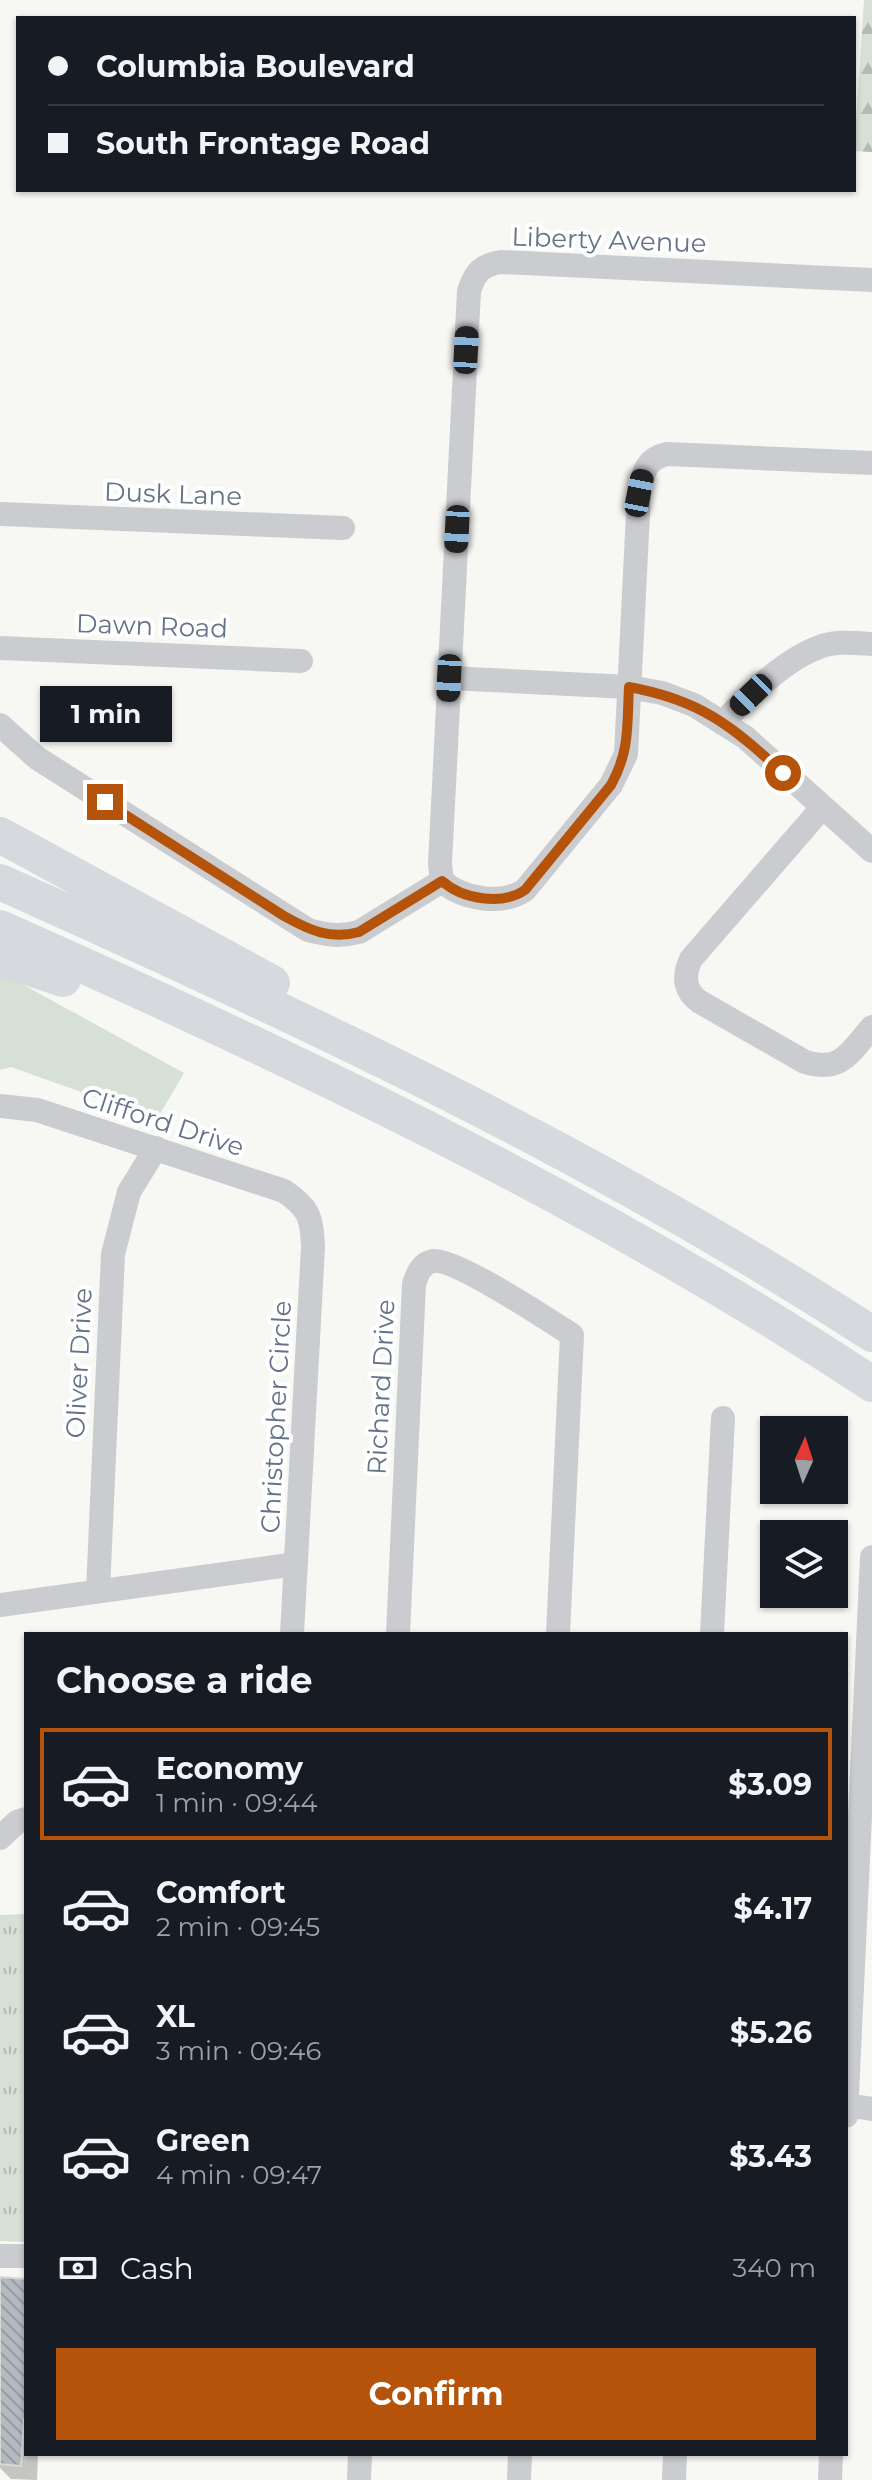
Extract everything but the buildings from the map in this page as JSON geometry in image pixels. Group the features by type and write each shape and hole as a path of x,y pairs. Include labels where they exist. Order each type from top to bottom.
{"highway":[{"path":"0,835 329,1014 475,1106"},
{"path":"0,882 304,1022 475,1106 638,1191 872,1334"},
{"path":"0,928 226,1030 418,1124 662,1254 872,1384"},
{"path":"0,958 48,973 418,1124"}],"street":[{"name":"Liberty Avenue","path":"442,881 440,864 469,291 474,276 481,268 501,262 872,280"},
{"path":"0,725 37,758 308,930 344,936 359,932 442,881 460,893 507,898 525,890 611,785 626,754 639,493 649,462 667,454 872,463"},
{"name":"Dusk Lane","path":"0,514 343,528"},
{"path":"722,723 751,695 811,651 825,645 872,644"},
{"name":"Dawn Road","path":"0,648 301,661"},
{"path":"449,678 629,687 662,693 694,705 745,737 821,809 872,851"},
{"path":"821,809 691,959 685,975 687,988 691,996 700,1002 805,1062 822,1067 842,1060 872,1027"},
{"name":"Clifford Drive","path":"0,1106 37,1110 156,1148 284,1191 303,1206"},
{"name":"Oliver Drive","path":"98,1591 113,1254 129,1192 156,1148"},
{"name":"Christopher Circle","path":"292,1632 313,1247 312,1221 303,1206"},
{"name":"Richard Drive","path":"398,1632 414,1284 418,1272 426,1264 442,1261 534,1310 572,1335 558,1632"},
{"path":"712,1632 723,1418"},
{"path":"848,2063 872,1557"},
{"path":"0,1605 296,1564"},
{"path":"0,1838 24,1820"},
{"path":"848,2105 872,2109"},
{"path":"0,2256 24,2256"},
{"path":"359,2480 360,2456"},
{"path":"519,2480 520,2456"},
{"path":"674,2480 675,2456"},
{"path":"830,2480 831,2456"}],"green space":[{"path":"864,0 872,0 872,152 856,151"},
{"path":"0,972 184,1073 157,1119 11,1067 0,1070"},
{"path":"24,1914 24,2242 0,2241 0,1915"}],"route":[{"path":"105,802 308,930 344,936 359,932 442,881 460,893 486,898 507,898 525,890 611,785 621,767 626,754 629,687 662,693 694,705 745,737 783,773"}]}
